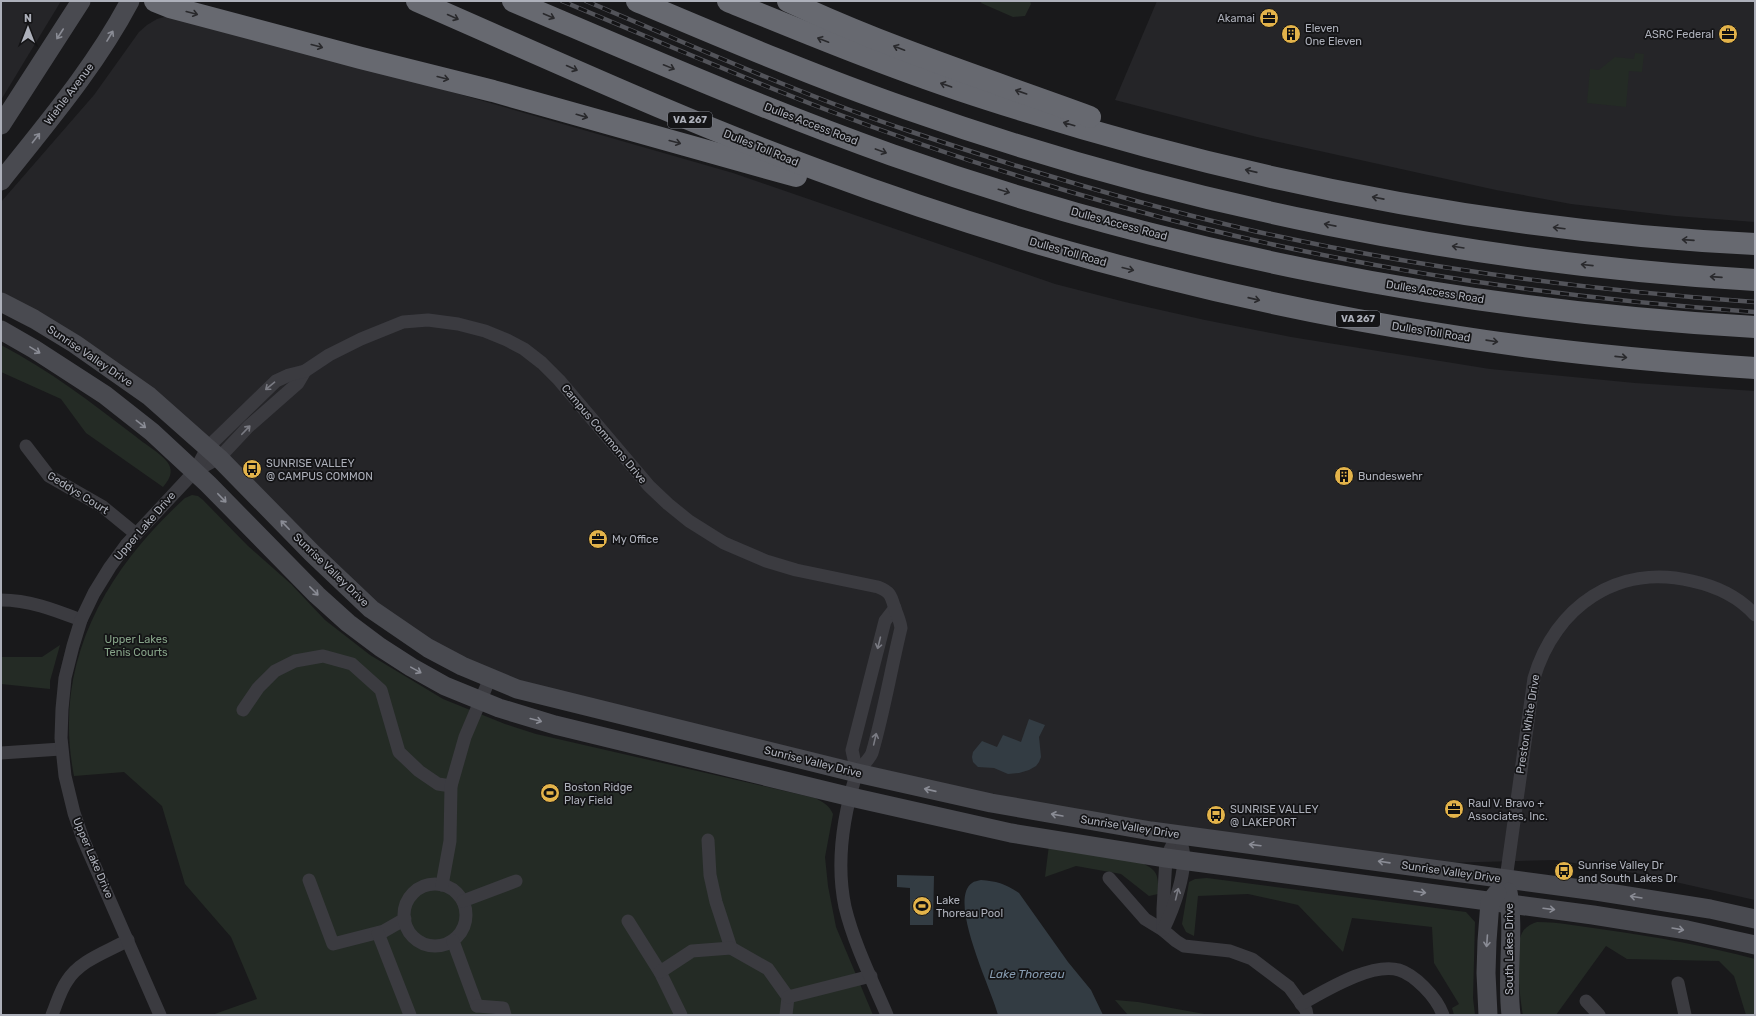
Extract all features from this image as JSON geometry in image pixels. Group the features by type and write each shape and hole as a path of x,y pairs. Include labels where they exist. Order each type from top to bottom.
{"highway":[{"path":"155,1 170,7 493,91 637,132 969,222"},
{"name":"Dulles Toll Road","path":"417,1 685,118 767,151 880,192 969,222 1100,262 1283,305 1440,334 1574,352 1755,368"},
{"name":"Dulles Access Road","path":"513,1 734,94 893,155 982,185 1141,230 1318,272 1441,293 1621,317 1755,327"},
{"path":"637,1 779,60 909,110 1022,146 1174,189 1301,219 1464,248 1602,267 1755,280"},
{"path":"728,1 828,42 907,72 987,99 1120,139 1229,166 1378,198 1555,227 1642,237 1755,244"},
{"path":"788,1 838,24 917,55 1229,166"}],"main road":[{"path":"1,125 81,1"},
{"name":"Wiehle Avenue","path":"1,180 99,54 130,1"},
{"name":"Sunrise Valley Drive","path":"1,302 34,319 75,344 149,396 213,453 370,609 428,648 490,678 517,689 556,700 857,773 991,803 1177,835 1596,891 1710,909 1755,919"},
{"path":"1,330 34,349 105,395 152,432 195,471 317,595 348,623 380,647 411,667 445,686 480,702 521,716 555,725 851,797 1010,833 1175,859 1636,922 1687,930 1755,945"},
{"name":"South Lakes Drive","path":"1488,1015 1486,973 1490,902 1506,879"},
{"name":"South Lakes Drive","path":"1506,879 1510,905 1509,979 1511,1015"}],"street":[{"name":"Campus Commons Drive","path":"195,471 213,453 261,394 276,381 289,374 305,372 329,355 361,339 403,322 428,320 442,321 485,331 507,340 524,349 542,363 559,380 649,486 689,521 724,543 766,561 796,570 878,587 891,595 900,618 901,628 871,755 857,773"},
{"name":"Geddys Court","path":"26,446 50,476 104,507 136,534"},
{"name":"Upper Lake Drive","path":"160,1015 78,826 65,776 61,749 62,709 72,646 81,620 94,593 110,566 136,534 195,471"},
{"name":"Preston White Drive","path":"1506,879 1534,678 1547,644 1572,612 1589,599 1606,589 1625,582 1645,578 1664,577 1684,578 1722,590 1738,600 1755,615"},
{"path":"1,600 47,607 81,620"},
{"path":"887,1015 852,932 845,906 842,880 842,839 857,773 852,750 885,621 895,608"},
{"path":"243,710 258,688 275,671 295,661 323,656 352,664 380,690 399,752 425,776 438,784 451,786"},
{"path":"442,885 450,841 451,786 465,738 490,678"},
{"path":"1,753 61,749"},
{"path":"1163,930 1173,911 1177,835"},
{"path":"708,840 710,875 716,902 731,948"},
{"path":"1163,930 1163,909 1175,859"},
{"path":"1109,878 1145,920 1163,930 1176,941 1184,946 1230,951 1252,958 1289,987 1304,1009 1338,984 1362,974 1382,969 1398,970 1414,977 1439,1004 1443,1015"},
{"path":"310,880 333,944 384,931 405,919"},
{"path":"463,901 516,881"},
{"path":"428,885 442,885 457,892 466,909 466,919 464,928 453,941 437,946 418,941 411,934 405,919 405,907 414,893 428,885"},
{"path":"628,921 660,972 681,1015"},
{"path":"378,933 408,1014"},
{"path":"52,1015 65,985 76,970 87,962 128,940"},
{"path":"453,941 474,1010 503,1008 506,1015"},
{"path":"660,972 692,951 731,948 768,969 788,997 786,1015"},
{"path":"788,997 871,976"},
{"path":"1678,983 1685,1015"},
{"path":"1586,1001 1599,1015"}],"shaded area":[{"path":"1,1 61,1 1,100"},
{"path":"1157,1 1755,1 1755,222 1675,216 1571,204 1496,190 1257,137 1115,100"},
{"path":"168,16 275,41 733,173 1055,284 1125,302 1291,337 1490,369 1635,383 1755,391 1755,900 1640,874 1556,860 1442,863 1098,815 998,797 538,688 453,654 367,598 258,487 1,293 1,202 94,95 139,32 157,19"}],"green space":[{"path":"982,1 1030,1 1031,4 1025,16 1013,17 981,3"},
{"path":"1635,53 1644,54 1642,72 1629,71 1626,107 1587,103 1590,69 1599,70 1615,57 1634,59"},
{"path":"1,345 36,365 70,388 103,411 161,456 168,463 171,470 169,479 163,487 86,433 61,399 1,372"},
{"name":"Upper Lakes Tenis Courts","path":"192,495 198,496 203,500 248,546 291,584 325,620 370,655 443,699 505,724 536,734 815,798 826,804 833,814 825,857 828,886 836,927 873,1015 212,1015 257,999 231,937 185,884 162,806 124,772 74,776 69,735 71,696 78,658 91,623 108,589 130,557 156,527 185,498"},
{"path":"60,645 50,681 50,689 1,684 1,657 42,657"},
{"path":"1049,845 1135,860 1142,863 1155,872 1158,880 1158,894 1149,896 1121,874 1076,866 1045,877"},
{"path":"1207,878 1466,912 1475,922 1473,998 1475,1015 1454,1015 1452,1008 1459,1004 1434,963 1432,927 1352,918 1343,952 1298,905 1248,894 1198,896 1194,936 1186,932 1182,924 1189,882 1195,879"},
{"path":"1537,922 1563,924 1644,936 1700,946 1755,959 1755,1015 1746,1015 1734,976 1719,961 1627,959 1606,946 1556,1015 1523,1015 1518,973 1518,950 1522,933 1530,925"},
{"path":"1115,1000 1138,1002 1210,1015 1128,1015"}],"water":[{"path":"1029,719 1045,725 1039,737 1041,757 1036,766 1019,773 1008,774 994,768 978,767 973,762 973,752 982,741 997,747 1003,735 1021,742"},
{"name":"Lake Thoreau Pool","path":"897,875 934,876 933,925 910,925 910,888 897,887"},
{"name":"Lake Thoreau","path":"981,880 991,881 1010,887 1019,893 1068,962 1091,990 1103,1015 998,1015 973,946 965,907 966,893 972,883"}],"railway":[{"path":"562,1 760,84 900,137 1048,185 1201,228 1357,262 1436,276 1595,297 1675,306 1755,312"},
{"path":"586,1 746,69 868,117 1037,172 1123,198 1210,221 1316,244 1440,267 1566,284 1755,302"}],"place":[{"name":"Akamai","path":"1269,18"},
{"name":"Eleven One Eleven","path":"1291,34"},
{"name":"ASRC Federal","path":"1728,34"},
{"name":"SUNRISE VALLEY @ CAMPUS COMMON","path":"252,469"},
{"name":"Bundeswehr","path":"1344,476"},
{"name":"My Office","path":"598,539"},
{"name":"Boston Ridge Play Field","path":"550,793"},
{"name":"Raul V. Bravo + Associates, Inc.","path":"1454,809"},
{"name":"SUNRISE VALLEY @ LAKEPORT","path":"1216,815"},
{"name":"Sunrise Valley Dr and South Lakes Dr","path":"1564,871"},
{"name":"Lake Thoreau Pool","path":"922,906"}]}
